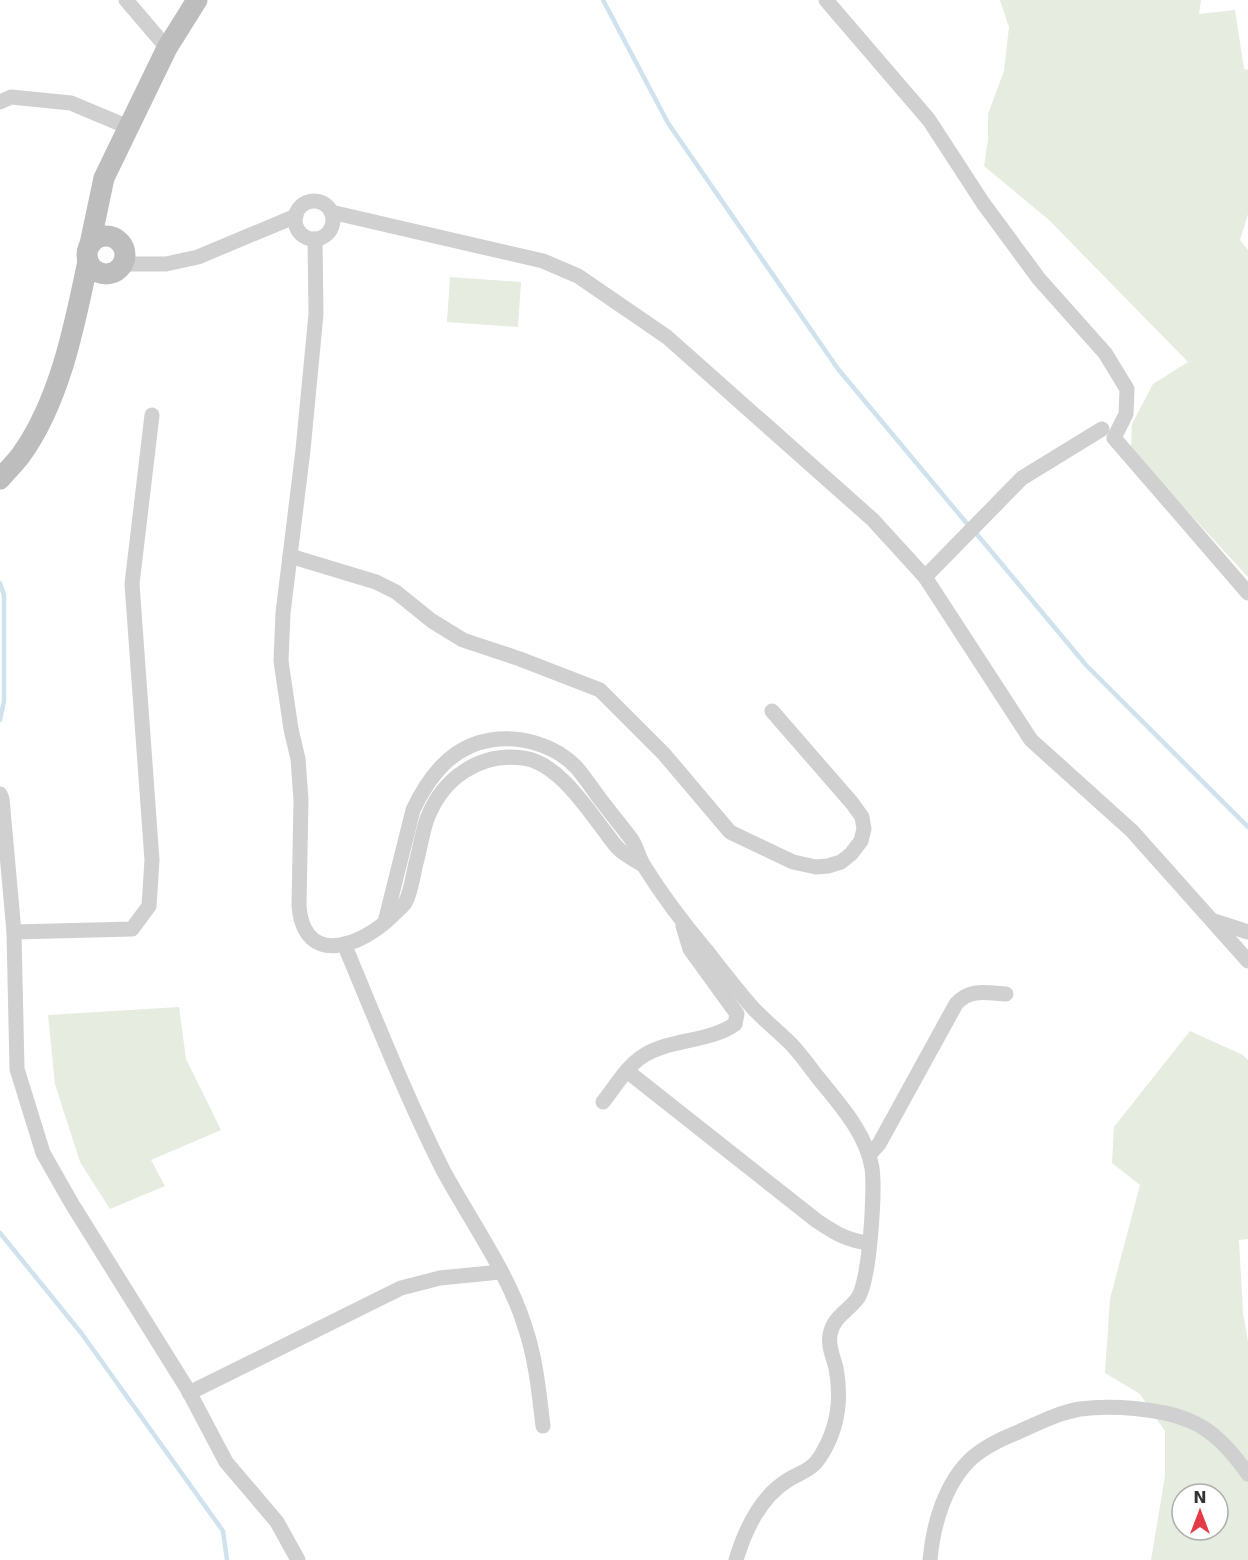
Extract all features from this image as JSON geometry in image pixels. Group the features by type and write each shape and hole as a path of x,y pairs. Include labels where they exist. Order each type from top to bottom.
{"street":[{"path":"126,0 167,48"},
{"path":"0,479 21,455 43,419 58,380 81,293 104,178 167,48 197,0"},
{"path":"826,0 930,120 983,203 1039,279 1105,353 1127,389 1126,414 1114,438 1248,593"},
{"path":"0,102 11,97 71,103 128,127"},
{"path":"81,293 104,274 115,272 125,259 124,247 116,239 110,227 100,194"},
{"path":"312,201 324,204 331,212 333,218 330,230 321,237 309,238 299,231 296,225 296,216 301,207 312,201"},
{"path":"331,212 543,261 578,276 667,337 873,520 925,577 1031,740 1132,831 1248,960"},
{"path":"123,264 166,264 198,257 296,216"},
{"path":"89,252 99,238 116,239"},
{"path":"315,238 316,314 303,450 283,613 281,661 298,759 301,800 300,919 310,939 322,944 344,944 374,931 406,902 428,818 443,790 460,773 478,762 501,757 524,758 537,762 573,791 619,849 643,865 679,915 753,1008 794,1046 861,1136 869,1155 873,1194 864,1280 859,1298 844,1310 830,1331 829,1346 835,1366 840,1400 837,1418 820,1457 807,1472 788,1480 772,1493 757,1511 743,1537 736,1560"},
{"path":"89,252 94,270 104,274"},
{"path":"14,932 132,929 149,906 152,860 132,584 152,415"},
{"path":"925,577 1022,478 1102,429"},
{"path":"290,556 376,582 396,592 432,621 463,640 600,690 664,754 729,832 793,862 816,867 841,862 861,842 864,829 862,817 772,711"},
{"path":"0,794 14,932 16,1069 43,1153 189,1393 226,1462 277,1522 295,1559"},
{"path":"603,1102 641,1057 659,1047 712,1036 735,1023 737,1014 690,949 679,915"},
{"path":"1212,921 1248,932"},
{"path":"344,944 383,1038 443,1169 500,1272 525,1326 537,1372 543,1426"},
{"path":"869,1155 879,1144 956,1004 964,995 970,993 1006,994"},
{"path":"627,1071 818,1221 845,1238 869,1243"},
{"path":"189,1393 401,1288 440,1278 500,1272"},
{"path":"930,1560 938,1511 957,1477 972,1458 999,1440 1050,1418 1080,1410 1106,1408 1166,1414 1189,1420 1214,1435 1248,1474"}],"shaded area":[{"path":"1000,0 1201,0 1199,14 1235,10 1244,69 1248,70 1248,214 1240,240 1248,250 1248,577 1131,450 1132,424 1153,384 1188,362 1049,220 984,166 988,139 988,114 1004,71 1009,27"},
{"path":"450,277 521,282 518,327 447,322"},
{"path":"179,1007 186,1059 221,1130 151,1160 165,1186 110,1209 80,1162 55,1084 48,1015"},
{"path":"1190,1031 1243,1055 1248,1060 1248,1239 1239,1240 1243,1313 1248,1342 1248,1560 1151,1560 1165,1476 1165,1431 1140,1394 1105,1373 1110,1299 1140,1185 1112,1163 1114,1127"}],"waterway":[{"path":"603,0 668,123 838,369 969,526"},
{"path":"975,532 1086,665 1248,827"},
{"path":"0,583 4,595 4,701 0,720"},
{"path":"0,1233 82,1334 223,1531 227,1560"}]}
